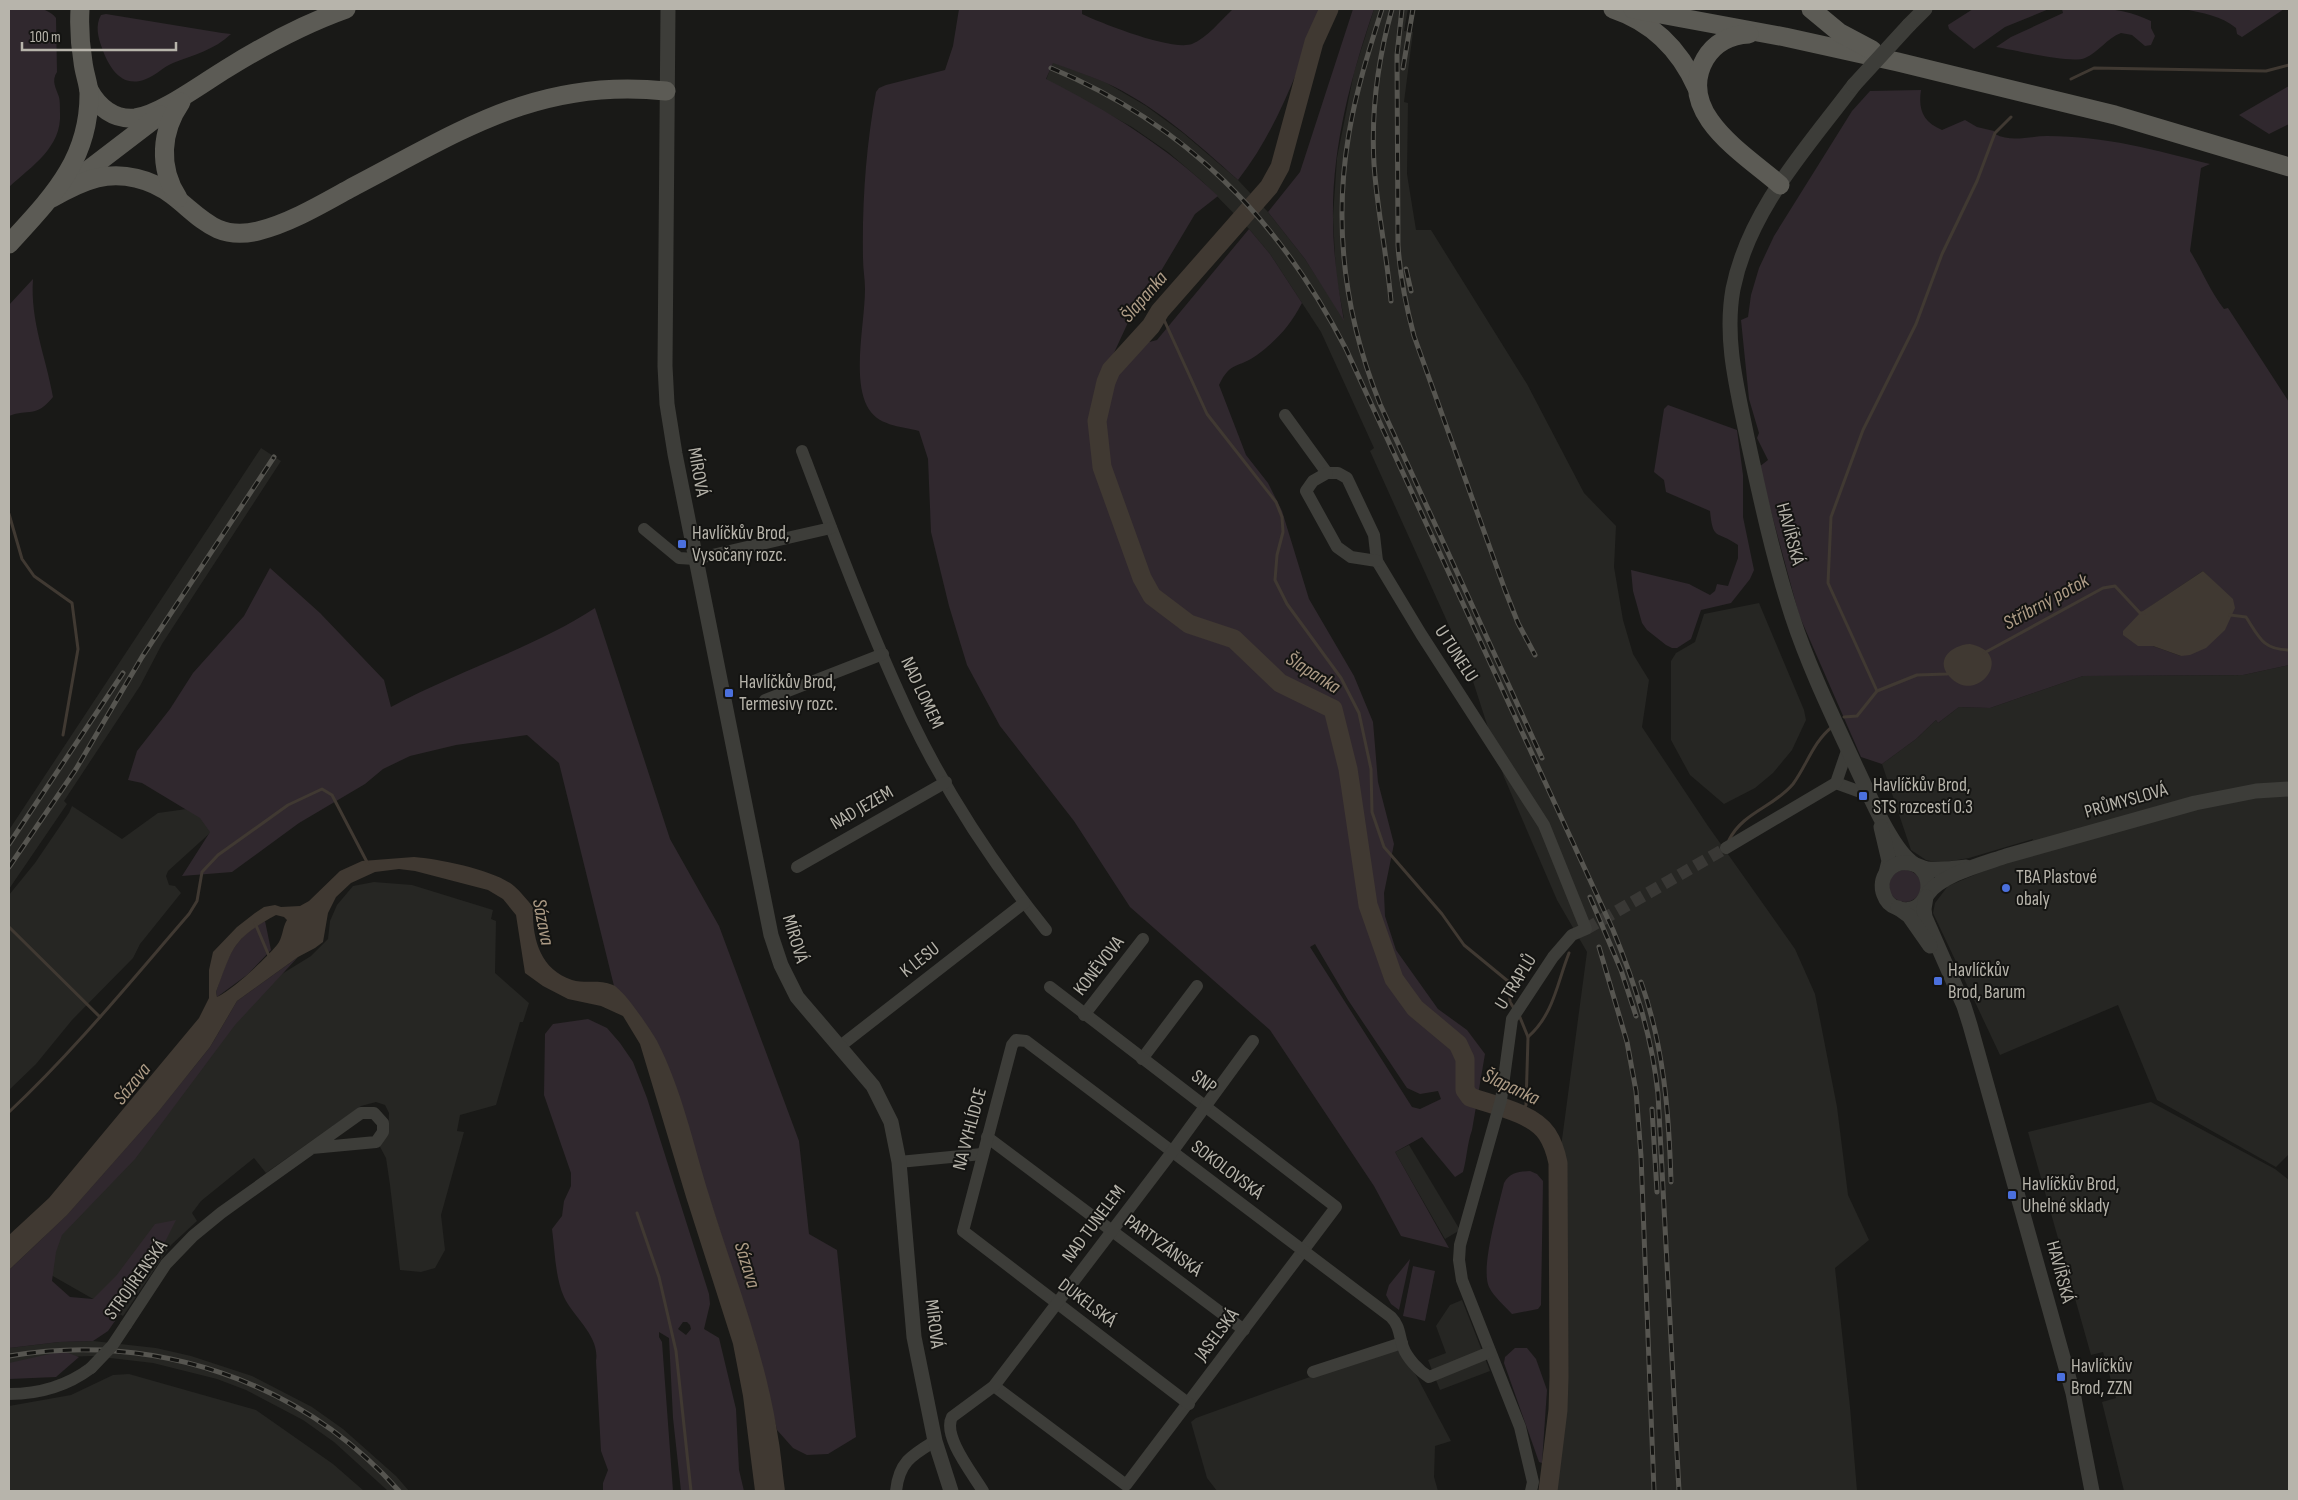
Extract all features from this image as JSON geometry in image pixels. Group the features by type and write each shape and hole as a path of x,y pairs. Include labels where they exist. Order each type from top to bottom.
{"main road":[{"path":"52,198 70,171 82,140 87,115 88,90 79,34 80,9"},
{"path":"88,90 97,103 109,113 132,118 152,112 261,49 346,9"},
{"path":"1613,9 1640,20 1661,36 1679,55 1697,88 1701,106 1716,129 1780,185"},
{"path":"1633,9 1785,37 1898,62 2115,115 2289,167"},
{"path":"1666,15 1696,9"},
{"path":"1811,9 1840,33 1898,62"},
{"path":"1697,88 1700,72 1706,57 1716,45 1729,36 1755,33 1785,37"},
{"path":"52,198 87,181 120,176 153,184 181,203 198,219 214,228 231,232 258,231 313,208 423,150 512,108 552,96 595,89 638,88 666,91"},
{"path":"9,244 52,198 189,92"},
{"path":"181,203 167,176 164,146 172,117 189,92"}],"street":[{"name":"MÍROVÁ","path":"668,9 665,366 669,420 695,559 759,882 774,947 783,971 797,997 867,1078 884,1104 894,1130 899,1162 914,1337 935,1441 951,1491"},
{"name":"HAVÍŘSKÁ","path":"1925,9 1854,84 1758,217 1743,253 1733,290 1729,332 1740,403 1762,507 1792,616 1808,658 1876,811 1889,865 1882,882 1883,894 1890,904 1906,913 1952,980"},
{"name":"U TUNELU","path":"1285,415 1328,473 1338,474 1347,478 1374,535 1377,561 1421,634 1544,826 1586,929"},
{"name":"NAD LOMEM","path":"802,451 831,528 912,720 984,845 1024,903 1046,930"},
{"path":"1328,473 1313,481 1306,491 1337,548 1351,556 1377,561"},
{"path":"644,529 678,558 695,559 831,528"},
{"path":"765,700 883,654"},
{"path":"1726,848 1836,783 1848,748"},
{"name":"NAD JEZEM","path":"797,867 946,782"},
{"path":"1836,783 1870,795"},
{"name":"PRŮMYSLOVÁ","path":"1927,896 1937,884 1977,866 2194,803 2256,791 2289,789"},
{"name":"HAVÍŘSKÁ","path":"1876,811 1904,855 1928,878 1924,909 1925,917 1970,1025 2073,1393 2092,1491"},
{"path":"1886,873 1892,866 1900,863 1916,865"},
{"name":"PRŮMYSLOVÁ","path":"1916,865 1931,870 1977,866"},
{"path":"1898,908 1914,908 1927,896"},
{"name":"K LESU","path":"839,1047 1024,903"},
{"name":"U TRAPLŮ","path":"1531,1491 1533,1482 1520,1427 1462,1280 1459,1260 1460,1245 1501,1100 1512,1019 1553,957 1572,935 1586,929"},
{"name":"KONĚVOVA","path":"1084,1015 1143,939"},
{"path":"1142,1059 1197,986"},
{"name":"SNP","path":"1050,987 1336,1207"},
{"name":"NA VYHLÍDCE","path":"963,1231 1012,1045 1018,1040"},
{"name":"SOKOLOVSKÁ","path":"1018,1040 1025,1040 1391,1317 1398,1326 1406,1353 1424,1374 1429,1377 1490,1352"},
{"name":"NAD TUNELEM","path":"983,1491 951,1437 949,1424 952,1417 994,1386 1112,1232 1253,1041"},
{"name":"STROJÍRENSKÁ","path":"9,1394 56,1388 68,1383 91,1368 112,1346 166,1264 193,1236 221,1213 312,1148 361,1113 374,1112 384,1123 383,1132 376,1142 312,1148"},
{"name":"PARTYZÁNSKÁ","path":"987,1137 1244,1330"},
{"path":"899,1162 982,1154"},
{"name":"JASELSKÁ","path":"994,1386 1126,1485 1336,1207"},
{"name":"DUKELSKÁ","path":"963,1231 1188,1404"},
{"path":"1313,1372 1402,1344"},
{"path":"896,1491 897,1480 907,1461 912,1455 935,1441"}],"shaded area":[{"path":"2100,8 2131,13 2151,21 2151,28 2155,36 2151,45 2145,46 2132,35 2121,33 2111,38 2095,52 2085,58 2078,59 2056,58 1996,47 2011,37 2063,13 2062,9"},
{"path":"9,9 41,9 56,18 57,72 54,81 59,99 60,113 56,136 51,146 36,163 9,187"},
{"path":"959,9 1082,9 1082,14 1121,30 1169,44 1182,45 1192,44 1203,38 1233,9 1322,9 1276,119 1265,140 1238,180 1175,126 1122,91 1098,79 1053,63 1046,79 1115,117 1136,131 1199,178 1218,196 1195,214 1158,276 1143,290 1095,394 1113,386 1119,369 1134,346 1157,340 1249,229 1270,254 1302,303 1288,326 1271,344 1257,355 1231,368 1219,385 1246,455 1268,483 1282,511 1309,599 1354,676 1373,722 1378,782 1394,844 1384,893 1385,916 1396,950 1438,1009 1467,1030 1485,1054 1463,1172 1455,1177 1422,1137 1395,1152 1449,1248 1401,1236 1374,1186 1270,1030 1130,907 1074,821 1000,726 967,665 949,606 931,532 928,459 919,431 890,424 871,413 863,394 860,380 860,349 865,289 863,258 864,196 867,154 876,92 879,88 886,85 945,70 953,46","holes":["1315,944 1348,1000 1407,1088 1420,1094 1438,1091 1441,1099 1420,1109 1412,1107 1310,947"]},
{"path":"1353,9 1374,9 1344,112 1336,165 1333,218 1334,244 1344,321 1305,259 1268,212 1300,172"},
{"path":"1374,9 1408,9 1404,31 1413,32 1404,102 1408,103 1407,174 1416,230 1431,230 1527,384 1584,493 1616,526 1614,567 1623,620 1633,654 1649,680 1642,727 1708,826 1795,949 1815,994 1837,1107 1848,1195 1869,1240 1835,1268 1857,1491 1555,1491 1563,1439 1567,1393 1567,1173 1561,1147 1587,952 1557,900 1504,777 1470,672 1370,451 1374,448 1321,332 1270,254 1249,229 1203,182 1168,152 1132,127 1046,80 1053,62 1105,82 1146,106 1183,133 1238,180 1268,212 1305,259 1344,319 1336,276 1333,217 1337,158 1354,72"},
{"path":"1973,9 2049,9 2005,27 1974,49 1949,29 1948,25"},
{"path":"2184,9 2284,9 2242,37 2237,34 2236,28 2224,21"},
{"path":"106,14 231,34 211,48 169,65 149,78 130,81 118,75 108,63 101,44 98,23 101,15"},
{"path":"2289,86 2289,124 2269,134 2239,115"},
{"path":"1921,90 1920,104 1923,114 1930,123 1942,130 1965,120 1977,127 1994,131 1995,134 2001,137 2047,136 2089,138 2130,145 2210,164 2201,168 2190,251 2219,302 2224,309 2228,308 2289,402 2289,665 2243,675 2083,676 1990,708 1959,707 1938,723 1936,720 1916,739 1882,764 1861,757 1799,615 1759,467 1768,460 1757,438 1759,433 1749,399 1741,320 1748,317 1751,295 1759,268 1774,236 1852,111 1870,91","holes":["2203,571 2222,590 2181,656 2153,646 2151,606"]},
{"path":"33,279 36,324 53,397 47,404 36,411 9,416 9,305"},
{"path":"1668,405 1737,430 1743,475 1743,517 1754,570 1750,579 1731,603 1701,610 1691,639 1677,648 1666,645 1647,630 1642,623 1633,591 1631,570 1689,584 1710,595 1715,591 1717,584 1728,586 1738,558 1738,545 1714,531 1710,511 1666,492 1664,480 1654,472 1664,409"},
{"path":"261,448 281,461 162,644 140,686 64,801 67,804 9,889 9,830"},
{"path":"270,568 320,613 384,680 391,707 546,636 595,608 670,839 719,926 799,1141 809,1234 837,1250 856,1437 828,1454 807,1455 793,1448 777,1430 755,1339 708,1194 621,993 614,986 559,763 527,735 456,745 410,756 383,769 365,784 299,823 232,872 182,876 210,832 200,818 142,783 128,780 137,751 170,709 193,673 244,616"},
{"path":"2203,571 2233,599 2235,608 2225,630 2206,648 2190,655 2181,656 2153,646 2138,646 2123,635 2123,631 2140,613"},
{"path":"1759,603 1804,710 1806,720 1792,750 1773,773 1755,788 1724,804 1690,775 1671,740 1671,661 1676,653 1695,642 1704,614"},
{"path":"1970,644 1984,649 1990,657 1992,666 1982,681 1973,685 1962,685 1946,673 1944,661 1951,651"},
{"path":"2289,665 2289,1154 2276,1167 2157,1100 2118,1005 2000,1055 1933,913 1935,903 1948,886 2029,852 2033,839 1969,858 1939,863 1926,860 1911,850 1882,764 1916,739 1936,720 1938,723 1959,707 1990,708 2083,676 2243,675"},
{"path":"72,806 122,839 158,813 201,807 211,832 168,871 166,876 169,885 175,886 181,893 140,944 133,958 72,1020 36,1064 9,1090 9,895 35,863"},
{"path":"414,857 425,858 481,870 505,880 517,888 533,907 536,940 545,960 552,968 572,980 603,982 613,985 630,1002 649,1028 666,1060 680,1098 756,1341 780,1446 785,1491 755,1491 743,1396 733,1344 640,1044 623,1016 601,1006 568,999 543,986 525,973 516,915 503,899 488,890 415,871 399,869 375,872 351,883 336,897 328,913 323,942 298,957 237,1001 210,1047 158,1112 67,1215 9,1270 9,1235 49,1198 199,1018 209,998 209,970 213,952 237,927 264,907 275,905 281,907 300,906 309,901 340,871 362,861","holes":["276,915 287,920 277,945 240,981 217,997 216,992 226,964 242,938 261,923"]},
{"path":"1905,870 1911,871 1916,875 1920,880 1920,892 1916,897 1911,901 1905,902 1899,901 1894,897 1890,892 1889,886 1890,880 1894,875 1899,871"},
{"path":"374,882 412,885 493,910 491,919 496,921 495,973 529,1003 523,1022 520,1022 496,1105 460,1115 457,1131 464,1132 441,1215 445,1250 435,1268 421,1272 400,1270 386,1158 379,1145 388,1135 389,1113 385,1105 376,1102 361,1106 266,1173 254,1158 201,1201 192,1213 197,1221 171,1245 123,1316 44,1271 28,1255 272,980 311,956 328,939 330,921 337,905 353,886"},
{"path":"265,921 271,950 247,975 217,997 216,992 232,951 245,935"},
{"path":"298,957 235,1025 135,1159 62,1235 56,1252 52,1281 70,1297 93,1299 116,1276 155,1224 176,1220 152,1268 108,1331 93,1341 59,1342 9,1348 9,1270 67,1215 158,1112 210,1047 237,1001"},
{"path":"588,1019 607,1028 633,1062 647,1098 709,1294 710,1304 704,1329 719,1338 736,1409 739,1470 744,1491 681,1491 673,1418 669,1338 659,1332 662,1342 673,1491 603,1491 603,1483 608,1470 601,1451 596,1352 590,1335 568,1305 561,1289 552,1229 562,1216 564,1201 571,1186 571,1173 544,1095 545,1034 553,1024","holes":["683,1322 687,1322 691,1329 686,1335 678,1329"]},
{"path":"2151,1102 2275,1169 2289,1180 2289,1491 2124,1491 2102,1402 2116,1398 2103,1352 2091,1355 2028,1132"},
{"path":"1409,1145 1460,1230 1445,1239 1395,1152"},
{"path":"1530,1171 1537,1174 1543,1181 1541,1305 1538,1309 1512,1314 1496,1298 1489,1287 1487,1278 1488,1252 1506,1179 1519,1172"},
{"path":"1410,1259 1399,1310 1391,1304 1386,1295 1389,1285"},
{"path":"1413,1266 1435,1271 1425,1321 1403,1316"},
{"path":"1462,1300 1490,1371 1440,1390 1428,1360 1446,1353 1436,1326 1450,1305"},
{"path":"93,1341 156,1348 191,1356 252,1376 312,1407 343,1429 396,1476 409,1491 388,1491 334,1442 303,1420 246,1390 217,1379 153,1363 93,1356 60,1357 9,1364 9,1348 59,1342"},
{"path":"1515,1348 1527,1348 1536,1359 1547,1390 1542,1463 1539,1462 1504,1363 1505,1357"},
{"path":"1397,1350 1408,1360 1451,1441 1435,1446 1434,1477 1438,1491 1217,1491 1207,1478 1191,1422 1196,1418 1307,1378"},
{"path":"63,1351 79,1357 56,1377 9,1379 9,1363"},
{"path":"129,1374 256,1410 333,1464 364,1491 9,1491 9,1406 71,1395 113,1375"}],"waterway":[{"name":"Šlapanka","path":"1329,9 1314,42 1280,167 1269,187 1160,311 1151,326 1111,370 1106,382 1097,421 1102,467 1142,578 1152,596 1189,624 1234,639 1280,683 1333,709 1348,769 1368,905 1394,979 1415,1008 1458,1044 1465,1059 1465,1090 1470,1097 1523,1115 1532,1120 1541,1127 1553,1144 1558,1163 1559,1377 1558,1410 1548,1491"},
{"path":"2071,79 2094,68 2266,71 2289,65"},
{"path":"1877,691 1828,583 1831,517 1863,430 1916,324 1942,254 1977,181 1995,133 2011,117"},
{"path":"1160,311 1207,414 1276,502 1282,517 1283,532 1277,555 1275,580 1287,604 1341,678 1359,713 1371,769 1372,812 1384,847 1442,914 1464,945 1509,982 1510,1002 1515,1010"},
{"path":"9,514 22,559 34,576 72,603 78,649 63,735"},
{"name":"Stříbrný potok","path":"1984,653 2103,588 2115,586 2140,613 2144,613"},
{"name":"Stříbrný potok","path":"2230,615 2246,617 2258,636 2267,645 2273,648 2289,650"},
{"name":"Stříbrný potok","path":"1844,717 1857,716 1877,691 1917,675 1947,674 1950,672"},
{"name":"Stříbrný potok","path":"1729,840 1742,823 1777,799 1793,784 1815,747 1832,727"},
{"path":"9,1112 79,1040 189,914 197,901 202,872 218,855 288,805 322,789 332,795 368,864"},
{"path":"255,923 269,956"},
{"path":"9,927 100,1017"},
{"name":"Stříbrný potok","path":"1520,1115 1526,1105 1528,1037 1544,1018 1554,998 1569,953"},
{"path":"1519,1015 1528,1037"},
{"path":"637,1213 659,1277 676,1351 691,1491"}],"tunnel":[{"path":"1586,929 1726,848"}],"railway":[{"path":"1382,9 1355,102 1344,168 1342,202 1345,271 1358,338 1380,404 1542,758"},
{"path":"1391,301 1377,198 1373,144 1379,66 1392,9"},
{"path":"1402,9 1397,55 1398,245 1406,302 1414,336 1505,590 1518,623 1535,655"},
{"path":"1403,68 1413,9"},
{"path":"1051,68 1100,91 1145,118 1186,148 1224,181 1259,218 1291,258 1320,302 1346,349 1613,930 1647,1031 1658,1094 1679,1491"},
{"path":"1406,269 1411,291"},
{"path":"9,867 76,769 142,657 274,457"},
{"path":"9,844 123,673"},
{"path":"1590,897 1621,970 1636,1016"},
{"path":"1599,947 1627,1042 1636,1091 1641,1156 1654,1491"},
{"path":"1641,982 1655,1031 1664,1081 1669,1131 1671,1182"},
{"path":"1652,1109 1657,1192"},
{"path":"9,1356 63,1350 117,1351 170,1359 221,1373 270,1393 317,1420 360,1452 399,1491"}],"place":[{"name":"Havlíčkův Brod, Vysočany rozc.","path":"682,544"},
{"name":"Havlíčkův Brod, Termesivy rozc.","path":"729,693"},
{"name":"Havlíčkův Brod, STS rozcestí 0.3","path":"1863,796"},
{"name":"TBA Plastové obaly","path":"2006,888"},
{"name":"Havlíčkův Brod, Barum","path":"1938,981"},
{"name":"Havlíčkův Brod, Uhelné sklady","path":"2012,1195"},
{"name":"Havlíčkův Brod, ZZN","path":"2061,1377"}],"water label":[{"name":"Sázava","path":"543,922"},
{"name":"Sázava","path":"132,1084"},
{"name":"Sázava","path":"747,1265"}]}
